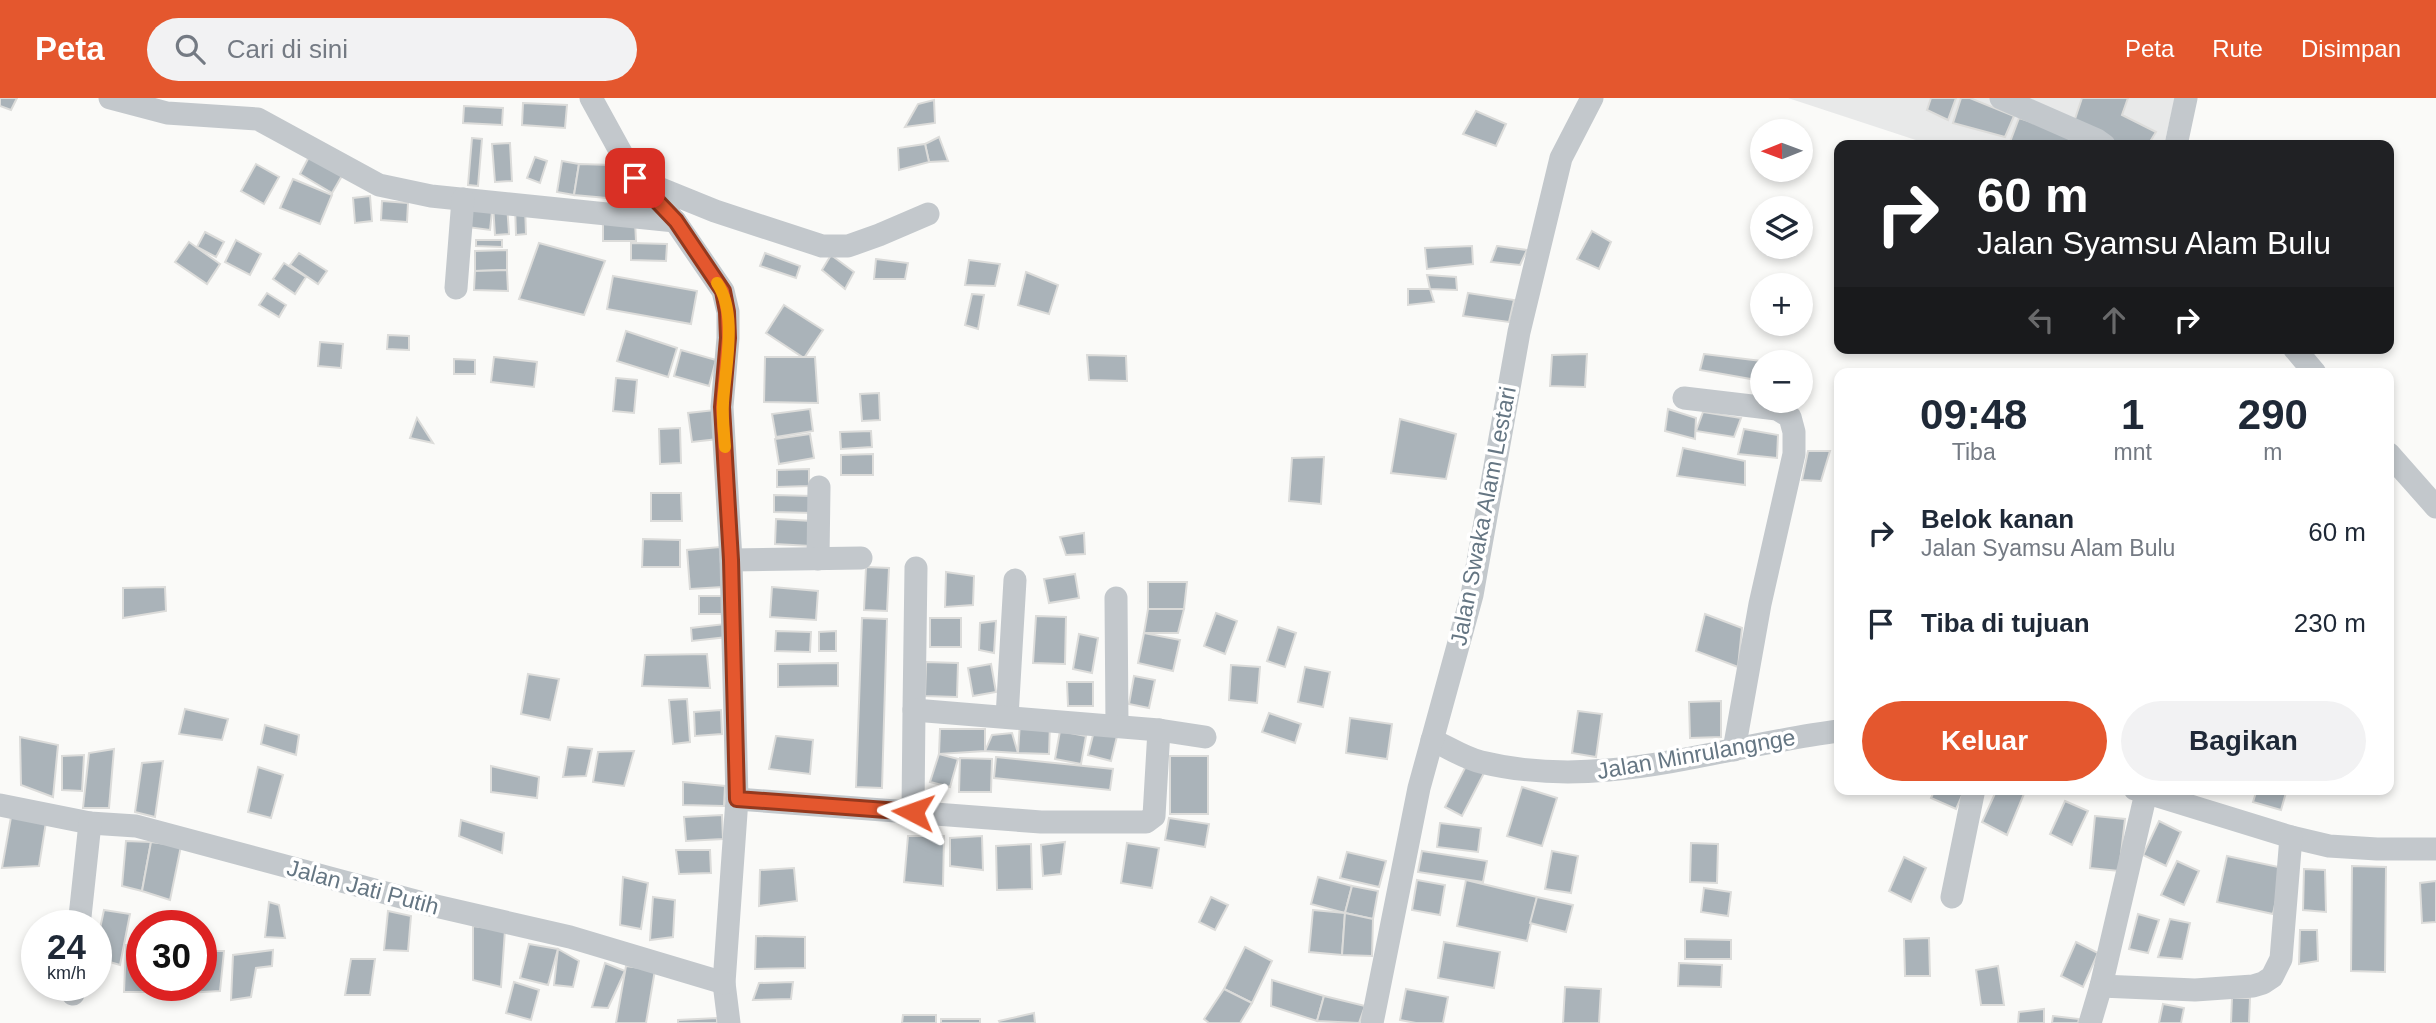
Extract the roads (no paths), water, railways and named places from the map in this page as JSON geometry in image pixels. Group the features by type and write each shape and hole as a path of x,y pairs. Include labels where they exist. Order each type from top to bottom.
{"street":[{"path":"110,98 167,113 258,119 379,185 431,196 676,221"},
{"path":"591,98 635,178 676,221 723,291 727,312 728,338 722,407 731,560 737,799 724,983 729,1023"},
{"name":"Jalan Swaka Alam Lestari","path":"1372,1023 1419,788 1472,595 1519,332 1561,158 1592,98"},
{"path":"2001,98 2097,140"},
{"path":"2177,140 2186,98"},
{"path":"635,178 715,211 822,246 848,246 928,214"},
{"path":"456,288 463,199"},
{"path":"2299,354 2311,368"},
{"path":"1685,398 1777,409 1790,417 1794,432 1794,454 1760,604 1734,750"},
{"path":"2394,460 2436,507"},
{"path":"818,559 819,487"},
{"path":"731,560 861,558"},
{"path":"913,812 916,568"},
{"path":"1007,717 1015,580"},
{"path":"1116,598 1117,726"},
{"path":"914,710 1117,726 1205,737"},
{"path":"737,799 1041,822 1146,822 1154,816 1159,730"},
{"name":"Jalan Minrulangnge","path":"1432,740 1479,761 1537,772 1583,773 1643,768 1834,732"},
{"path":"1952,897 1973,795"},
{"path":"2090,1023 2101,986 2140,795"},
{"path":"2154,795 2329,846 2436,849"},
{"name":"Jalan Jati Putih","path":"0,805 90,823 136,826 427,904 570,937 724,983"},
{"path":"81,910 90,823"},
{"path":"2101,986 2196,990 2253,986 2272,977 2281,959 2291,837"}]}
